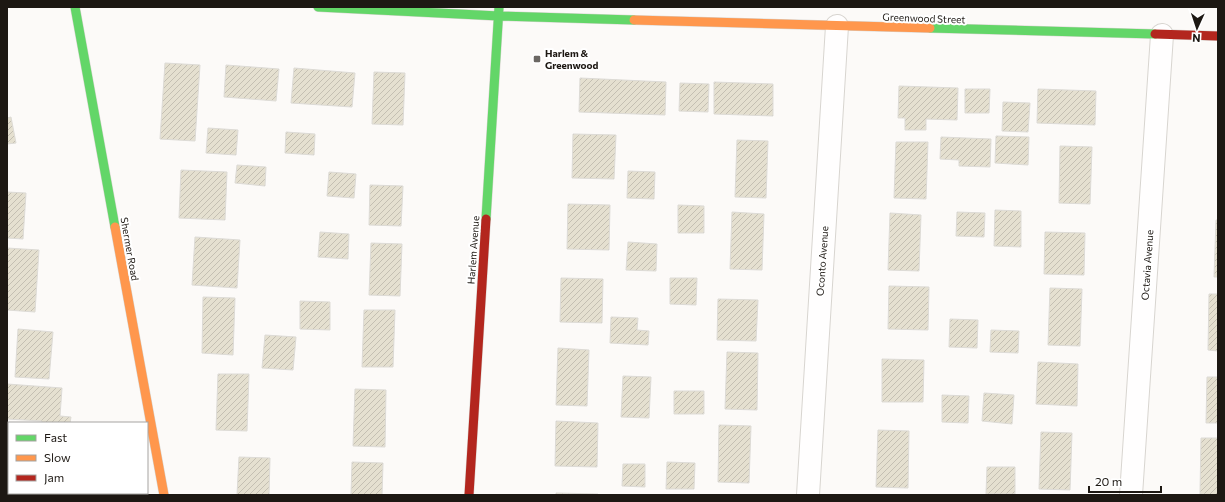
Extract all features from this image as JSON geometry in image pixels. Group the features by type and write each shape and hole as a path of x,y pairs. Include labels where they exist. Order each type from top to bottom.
{"main road":[{"name":"Shermer Road","path":"75,7 164,495"},
{"name":"Greenwood Street","path":"318,7 499,12 837,26 1218,36"},
{"name":"Harlem Avenue","path":"469,495 499,12"}],"street":[{"name":"Oconto Avenue","path":"808,495 837,26"},
{"name":"Octavia Avenue","path":"1131,495 1162,35"}],"building":[{"path":"165,63 200,65 195,141 160,139"},
{"path":"226,65 279,69 276,101 224,97"},
{"path":"294,68 355,73 352,107 291,103"},
{"path":"374,72 405,73 403,125 372,124"},
{"path":"580,78 666,82 665,115 579,112"},
{"path":"714,82 773,84 773,116 714,114"},
{"path":"680,83 709,84 708,112 679,111"},
{"path":"899,86 958,88 957,120 926,119 926,130 905,130 905,118 898,118"},
{"path":"965,89 990,89 989,113 965,113"},
{"path":"1038,89 1096,91 1095,125 1037,123"},
{"path":"1003,102 1030,103 1028,132 1002,131"},
{"path":"11,117 16,143 7,144 7,118"},
{"path":"208,128 238,130 236,155 206,153"},
{"path":"286,132 315,134 314,155 285,153"},
{"path":"573,134 616,135 614,179 572,178"},
{"path":"996,136 1029,137 1028,165 995,163"},
{"path":"941,137 991,139 990,167 959,166 959,160 940,159"},
{"path":"737,140 768,141 766,198 735,197"},
{"path":"896,142 928,142 926,199 894,198"},
{"path":"1060,146 1092,147 1090,204 1059,203"},
{"path":"237,165 266,167 265,186 235,183"},
{"path":"181,170 227,172 225,220 179,218"},
{"path":"628,171 655,172 654,199 627,198"},
{"path":"329,172 356,174 354,198 327,196"},
{"path":"370,185 403,186 401,226 369,225"},
{"path":"7,192 26,193 23,239 7,238"},
{"path":"568,204 610,205 609,250 567,249"},
{"path":"678,205 704,206 704,233 678,233"},
{"path":"995,210 1021,211 1021,247 994,246"},
{"path":"732,212 764,214 762,270 730,269"},
{"path":"957,212 985,213 984,237 956,236"},
{"path":"890,213 921,215 919,271 888,270"},
{"path":"1216,220 1218,220 1218,277 1214,277"},
{"path":"320,232 349,234 348,259 318,257"},
{"path":"1045,232 1085,233 1084,275 1044,274"},
{"path":"195,237 240,240 237,288 192,285"},
{"path":"628,242 657,244 656,271 626,270"},
{"path":"371,243 402,244 400,296 369,295"},
{"path":"7,248 39,250 35,312 7,310"},
{"path":"561,278 603,279 602,323 560,322"},
{"path":"670,278 697,278 696,305 670,304"},
{"path":"889,286 929,287 928,330 888,329"},
{"path":"1050,288 1082,289 1080,346 1048,345"},
{"path":"1209,294 1218,294 1218,351 1208,350"},
{"path":"203,297 235,298 233,355 202,353"},
{"path":"718,299 758,300 756,341 717,340"},
{"path":"300,301 330,302 330,330 300,329"},
{"path":"364,310 395,310 393,367 362,367"},
{"path":"611,317 638,318 637,330 649,331 648,345 610,343"},
{"path":"950,319 978,320 977,348 949,347"},
{"path":"18,329 53,332 49,379 15,377"},
{"path":"991,330 1019,331 1018,353 990,352"},
{"path":"265,335 296,337 293,370 262,368"},
{"path":"558,348 589,350 587,406 556,405"},
{"path":"727,352 758,353 757,410 725,409"},
{"path":"882,359 924,360 923,402 882,402"},
{"path":"1038,362 1078,364 1077,406 1036,404"},
{"path":"218,374 249,374 247,431 216,430"},
{"path":"623,376 651,377 649,418 621,417"},
{"path":"1207,377 1218,377 1218,423 1206,423"},
{"path":"7,384 62,388 60,416 71,417 70,422 42,422 7,419"},
{"path":"355,389 386,390 385,447 353,446"},
{"path":"674,391 704,391 704,414 674,414"},
{"path":"984,393 1014,395 1012,424 982,421"},
{"path":"942,395 969,396 968,423 942,422"},
{"path":"556,421 598,423 597,467 555,466"},
{"path":"719,425 751,426 749,483 718,482"},
{"path":"878,430 909,431 908,488 876,487"},
{"path":"1041,432 1072,433 1070,490 1039,489"},
{"path":"1201,438 1218,438 1218,495 1200,494"},
{"path":"239,457 270,458 269,495 237,495"},
{"path":"352,462 383,463 382,495 351,495"},
{"path":"667,462 695,463 694,489 666,489"},
{"path":"623,464 645,464 645,487 622,486"},
{"path":"987,467 1015,467 1015,494 986,494"},
{"path":"556,493 598,494 598,495 556,495"},
{"path":"54,494 82,494 82,495"}],"traffic: fast":[{"path":"75,7 115,227"},
{"path":"318,7 499,16 634,20"},
{"path":"486,219 499,7"},
{"path":"930,28 1155,34"}],"traffic: slow":[{"path":"634,20 930,28"},
{"path":"115,227 164,495"}],"traffic: jam":[{"path":"1155,34 1218,36"},
{"path":"469,495 486,219"}],"place":[{"name":"Harlem & Greenwood","path":"537,59"}]}
